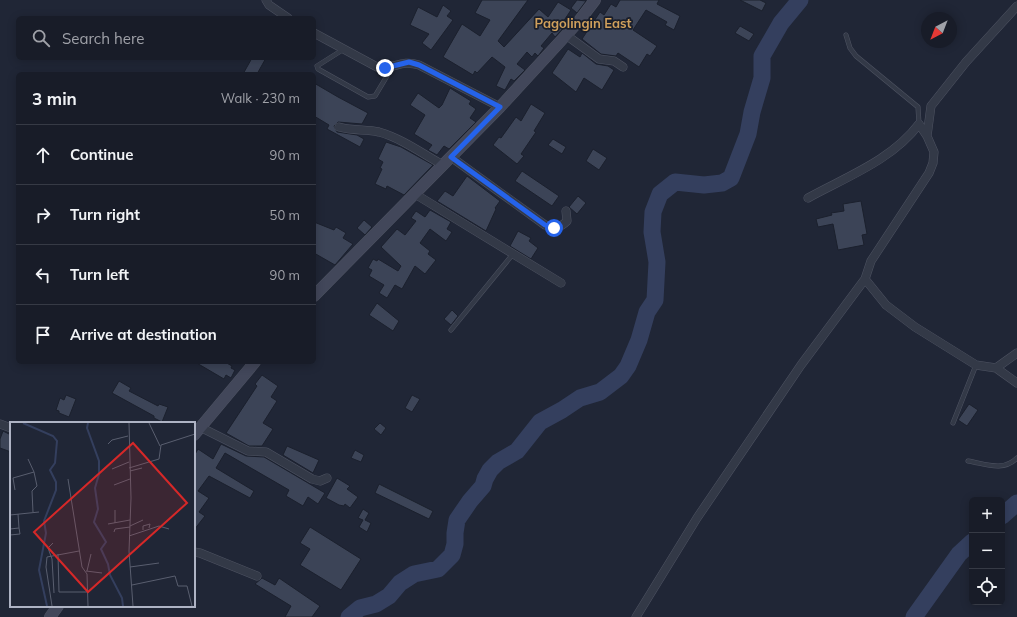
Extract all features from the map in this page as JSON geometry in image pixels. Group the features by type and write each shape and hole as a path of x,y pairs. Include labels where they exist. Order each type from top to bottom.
{"street":[{"path":"266,0 269,5 285,16"},
{"path":"316,294 500,107 566,35 595,0"},
{"path":"927,136 931,106 966,62 1017,6"},
{"path":"316,34 377,67 385,68 409,62 419,65 500,107"},
{"path":"566,35 599,59 614,61 624,67"},
{"path":"636,617 697,518 801,365 865,279 871,261 933,163 934,152 927,136 919,124 900,144 885,155 808,198"},
{"path":"339,126 351,130 380,132 447,161 545,225 554,228 560,227 567,221 566,211"},
{"path":"415,194 561,283"},
{"path":"865,279 886,305 915,327 976,364 996,368 1017,383"},
{"path":"996,368 1017,353"},
{"path":"253,364 197,431 248,451 266,452 312,479 320,481 327,478"},
{"path":"0,424 10,428"},
{"path":"195,552 257,576"},
{"path":"50,617 57,607"}],"lane":[{"path":"846,35 850,48 856,56 918,107 919,124"},
{"path":"344,49 316,66 318,69 368,97 375,96 393,66"},
{"path":"451,330 513,254"},
{"path":"953,423 976,364"},
{"path":"968,461 1003,467 1009,465 1017,458"}],"building":[{"path":"482,0 528,0 498,41 504,47 539,9 548,17 558,2 571,10 563,22 566,25 555,37 552,33 541,46 544,48 538,56 535,53 532,57 527,52 517,64 525,70 514,81 511,79 505,90 496,86 505,67 492,57 477,73 475,71 473,75 443,57 462,24 480,36 490,20 475,13"},
{"path":"577,0 586,1 577,13 571,8"},
{"path":"620,0 659,0 657,4 680,16 674,30 665,25 667,22 646,10 633,30 657,46 650,56 647,54 639,67 618,53 616,56 601,54 582,39 600,12 604,15 611,4 616,7"},
{"path":"740,0 760,0 766,3 762,11"},
{"path":"443,5 451,11 447,16 453,20 431,50 422,43 429,34 410,25 418,7 437,17"},
{"path":"740,26 754,34 749,41 735,33"},
{"path":"568,49 580,57 582,53 596,64 608,66 614,70 602,90 584,78 576,92 552,73"},
{"path":"251,60 265,60 258,72 244,72"},
{"path":"316,84 368,113 362,124 338,122 334,126 337,132 357,135 364,139 360,147 327,129 329,125 316,117"},
{"path":"450,88 471,101 469,104 476,109 470,118 476,122 449,149 444,146 437,155 428,150 432,145 414,134 425,115 410,105 418,93 439,108"},
{"path":"531,104 545,113 534,131 536,132 521,154 524,156 517,164 493,145 499,137 501,138 516,117 521,121"},
{"path":"553,139 566,147 562,154 548,145"},
{"path":"386,142 401,147 433,165 404,195 387,186 386,189 375,184 382,169 380,168 383,162 378,159"},
{"path":"593,149 607,158 599,170 586,161"},
{"path":"522,171 559,196 552,206 515,181"},
{"path":"467,176 500,201 495,208 496,209 486,231 437,201 445,191 453,196"},
{"path":"578,196 586,203 577,214 569,207"},
{"path":"861,201 867,234 862,235 864,245 838,250 833,224 818,227 816,219 832,215 831,213 844,211 843,204"},
{"path":"430,210 451,222 447,229 452,232 446,241 430,229 420,243 430,251 428,254 436,260 425,274 415,266 402,289 395,285 387,298 379,293 384,285 369,276 372,270 368,268 373,259 377,261 378,259 398,271 401,266 381,247 397,229 405,235 416,221 411,218 416,211 425,217"},
{"path":"364,220 372,227 365,235 357,228"},
{"path":"316,223 334,230 336,227 346,233 343,238 353,244 335,265 316,254"},
{"path":"518,231 531,238 529,241 538,248 531,259 510,246"},
{"path":"377,303 399,321 393,331 369,315"},
{"path":"452,310 458,316 451,325 444,319"},
{"path":"198,364 228,364 232,366 231,368 235,370 231,378 226,375 224,379"},
{"path":"262,375 278,386 271,397 277,401 263,423 273,429 262,446 249,446 226,433 257,386 255,384"},
{"path":"119,381 131,388 129,391 158,406 159,404 168,407 162,422 112,393"},
{"path":"66,395 76,399 69,417 59,413 59,411 56,410 60,398 64,400"},
{"path":"412,395 420,399 412,412 405,408"},
{"path":"969,404 978,410 967,426 958,420"},
{"path":"380,423 386,428 381,435 374,429"},
{"path":"3,431 10,434 10,452 0,448 0,439"},
{"path":"221,444 246,456 264,457 325,493 318,504 308,497 303,506 286,496 289,490 225,453 216,468 254,491 250,498 209,476 198,491 209,498 199,512 205,516 195,529 195,454 198,449 213,459"},
{"path":"287,446 319,460 313,473 283,455"},
{"path":"355,450 364,455 361,462 351,458"},
{"path":"337,478 350,486 347,489 358,497 350,508 345,504 344,506 339,505 326,498"},
{"path":"379,484 433,511 429,519 375,493"},
{"path":"363,509 369,513 365,520 371,523 367,532 359,527 363,520 358,518"},
{"path":"310,527 361,559 341,590 300,565 310,549 300,543"},
{"path":"262,578 275,585 279,578 320,606 312,617 285,617 291,606 255,584"}],"waterway":[{"path":"349,617 360,608 376,604 389,596 400,583 414,574 438,569 452,555 455,544 457,520 470,501 483,486 490,470 498,462 517,451 540,422 580,398 600,392 621,376 628,366 639,340 647,312 655,300 657,262 652,232 653,212 660,194 675,182 704,185 722,183 731,178 748,134 752,112 762,78 762,56 781,23 800,0"},
{"path":"1005,513 1017,503"},
{"path":"914,617 959,554 969,545"}],"district":[{"name":"Pagolingin East","path":"583,23"}],"route":[{"path":"385,68 400,63 409,62 419,65 500,107 451,157 545,225 554,228"}]}
